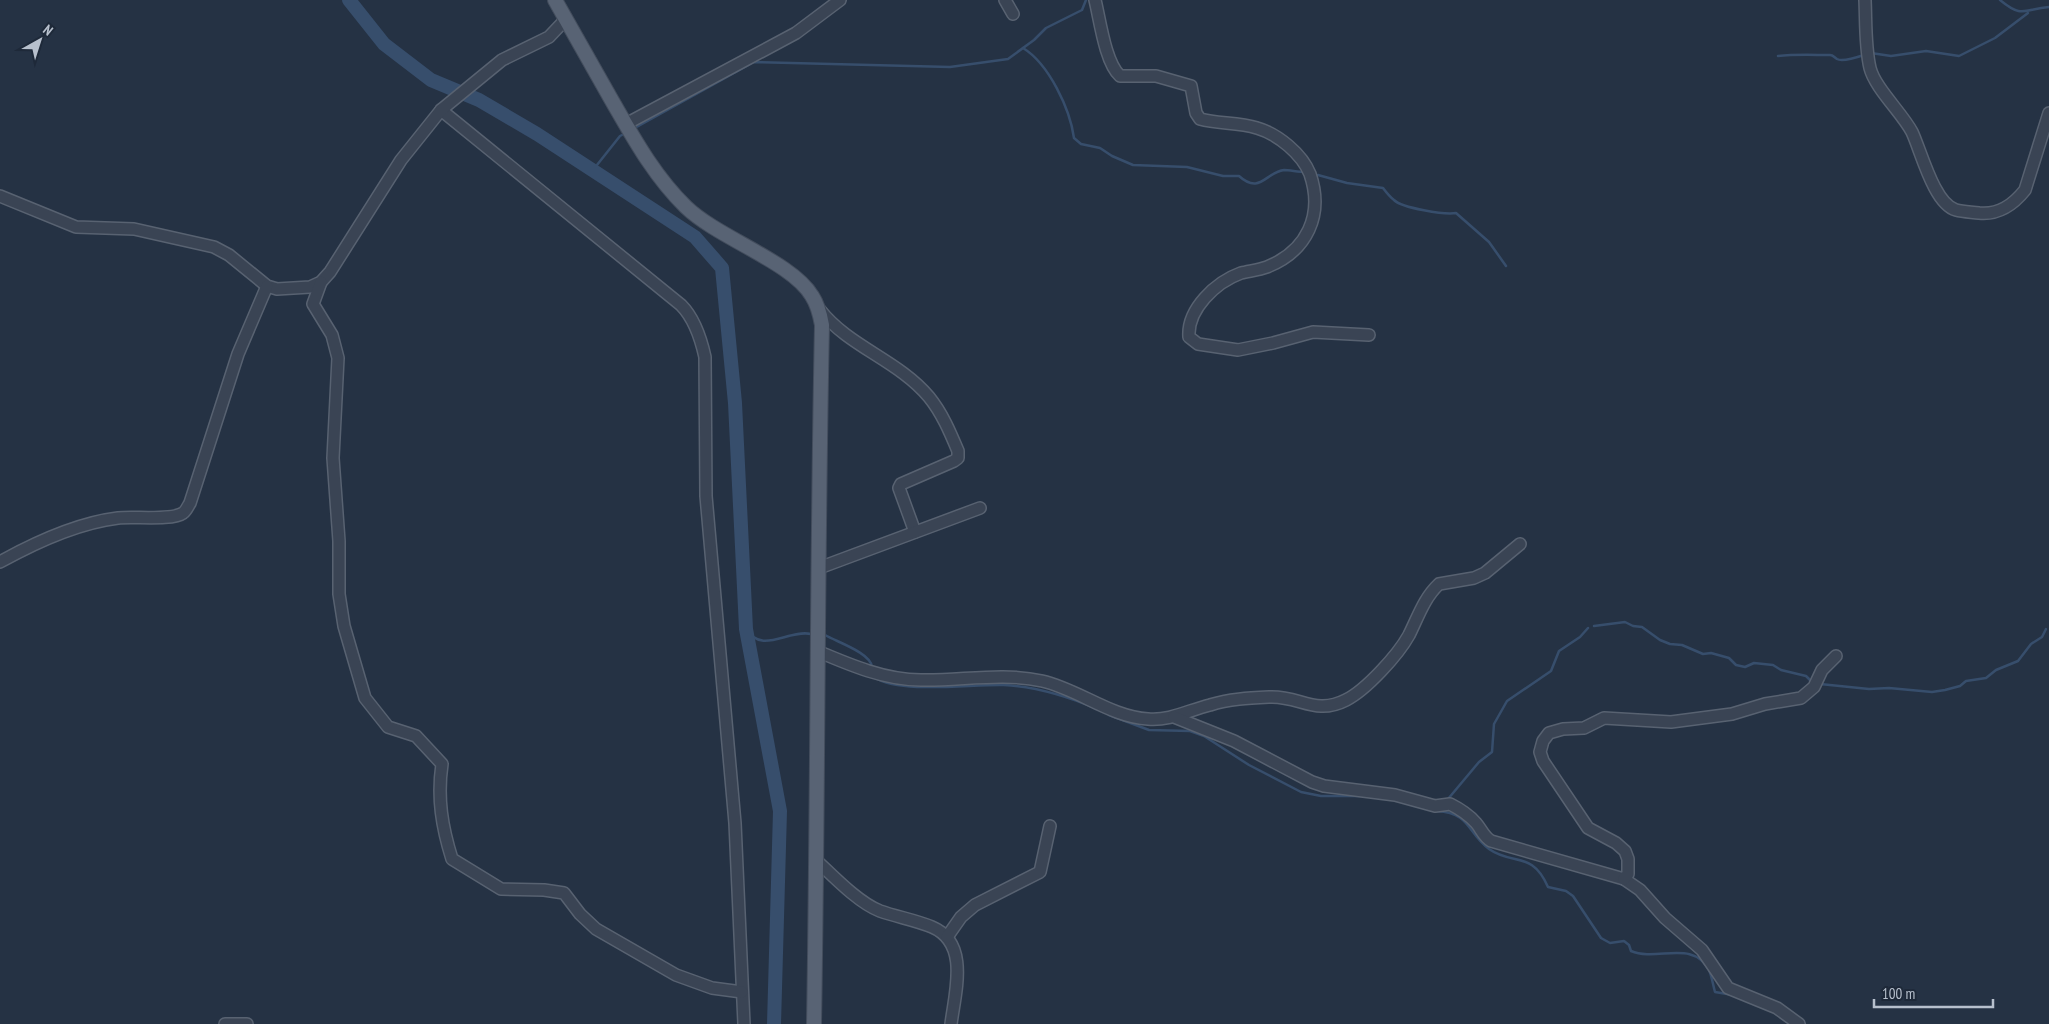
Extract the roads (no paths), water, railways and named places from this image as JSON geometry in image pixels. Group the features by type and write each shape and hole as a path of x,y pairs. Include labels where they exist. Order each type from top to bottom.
{"main road":[{"path":"558,1 566,19 628,129 656,173 687,208 727,236 786,271 812,295 818,309 822,325 814,1024"}],"street":[{"path":"628,129 796,33 840,0"},
{"path":"1005,0 1013,14"},
{"path":"1094,0 1114,71 1120,76 1156,76 1191,86 1196,114 1200,119 1258,128 1284,142 1308,168 1314,188 1315,213 1307,235 1292,251 1267,267 1240,274 1221,283 1207,296 1195,313 1188,327 1189,337 1198,344 1238,350 1313,332 1369,335"},
{"path":"1865,0 1867,56 1871,71 1912,134 1928,177 1947,204 1955,210 1993,213 2010,205 2018,198 2025,190 2049,113"},
{"path":"566,19 549,37 502,60 444,108 401,160 330,272 321,282 314,304 332,335 338,358 332,458 339,541 339,594 344,626 365,698 371,708 388,727 416,736 442,764 438,793 440,812 452,859 501,889 544,890 564,893 580,914 596,929 676,975 712,988 742,992"},
{"path":"444,108 681,305 688,312 702,346 705,358 706,496 735,823 744,1024"},
{"path":"0,196 76,227 134,229 214,247 229,255 267,286 301,289 321,282"},
{"path":"0,562 42,540 90,524 117,518 172,516 183,513 190,503 238,354 267,286"},
{"path":"818,309 830,322 857,343 900,371 928,396 940,412 958,451 958,458 954,461 901,484 899,488 915,532"},
{"path":"819,568 980,508"},
{"path":"817,651 850,665 902,679 921,680 972,677 1040,680 1076,692 1140,718 1174,717 1209,705 1236,700 1274,697 1324,707 1347,700 1358,692 1402,646 1424,602 1439,584 1474,578 1485,573 1520,544"},
{"path":"1624,879 1628,874 1628,859 1624,851 1616,843 1588,828 1543,761 1540,752 1543,741 1549,733 1563,729 1584,728 1604,718 1671,722 1732,714 1765,704 1792,701 1800,698 1814,687 1822,670 1836,656"},
{"path":"1174,717 1234,741 1312,782 1334,788 1395,795 1435,806 1450,804 1478,824 1484,836 1491,841 1624,879 1640,890 1665,918 1702,950 1728,988 1777,1008 1798,1024"},
{"path":"947,938 961,917 975,905 1040,872 1050,826"},
{"path":"817,861 869,905 930,926 947,938 958,963 951,1024"},
{"path":"225,1024 247,1024"}],"waterway":[{"path":"349,0 384,44 431,80 479,100 537,134 695,237 722,268 735,403 746,629 780,811 774,1024"},
{"path":"633,129 754,62 950,67 1008,59 1034,40 1046,28 1082,10 1086,0"},
{"path":"2000,0 2019,11 2049,7"},
{"path":"1871,53 1891,56 1926,51 1959,56 1995,38 2028,13"},
{"path":"1023,48 1032,55 1050,76 1063,101 1072,126 1074,138 1081,144 1100,148 1112,156 1133,165 1187,167 1223,176 1239,176 1252,183 1263,181 1272,174 1284,170 1305,172"},
{"path":"1778,56 1830,55 1842,60 1864,55"},
{"path":"593,170 620,136 626,133"},
{"path":"1318,175 1347,183 1383,188 1391,197 1406,206 1443,213 1456,213 1489,242 1506,266"},
{"path":"1594,626 1625,622 1633,626 1642,627 1660,640 1670,644 1682,645 1703,654 1711,653 1729,658 1736,665 1745,667 1754,663 1773,665 1781,670 1806,676 1812,682"},
{"path":"1448,799 1479,762 1492,752 1494,724 1507,701 1551,671 1559,651 1580,637 1588,628"},
{"path":"746,629 752,636 768,641 802,633 811,634"},
{"path":"1820,684 1869,689 1889,688 1932,692 1945,690 1960,686 1966,681 1986,678 1996,670 2018,661 2031,644 2042,637 2046,629"},
{"path":"825,635 853,648 866,657 872,667"},
{"path":"875,678 887,683 919,687 1016,686 1052,693 1097,709"},
{"path":"1109,715 1149,730 1190,731 1204,736 1249,765 1301,792 1321,796 1361,796"},
{"path":"1437,811 1448,813 1463,820 1476,837 1489,849 1506,857 1529,863 1542,875 1548,887 1566,891 1573,896 1601,938 1610,943 1624,941 1629,945 1631,951 1641,954 1684,953 1694,956 1702,961 1709,970 1715,992 1733,995"}]}
